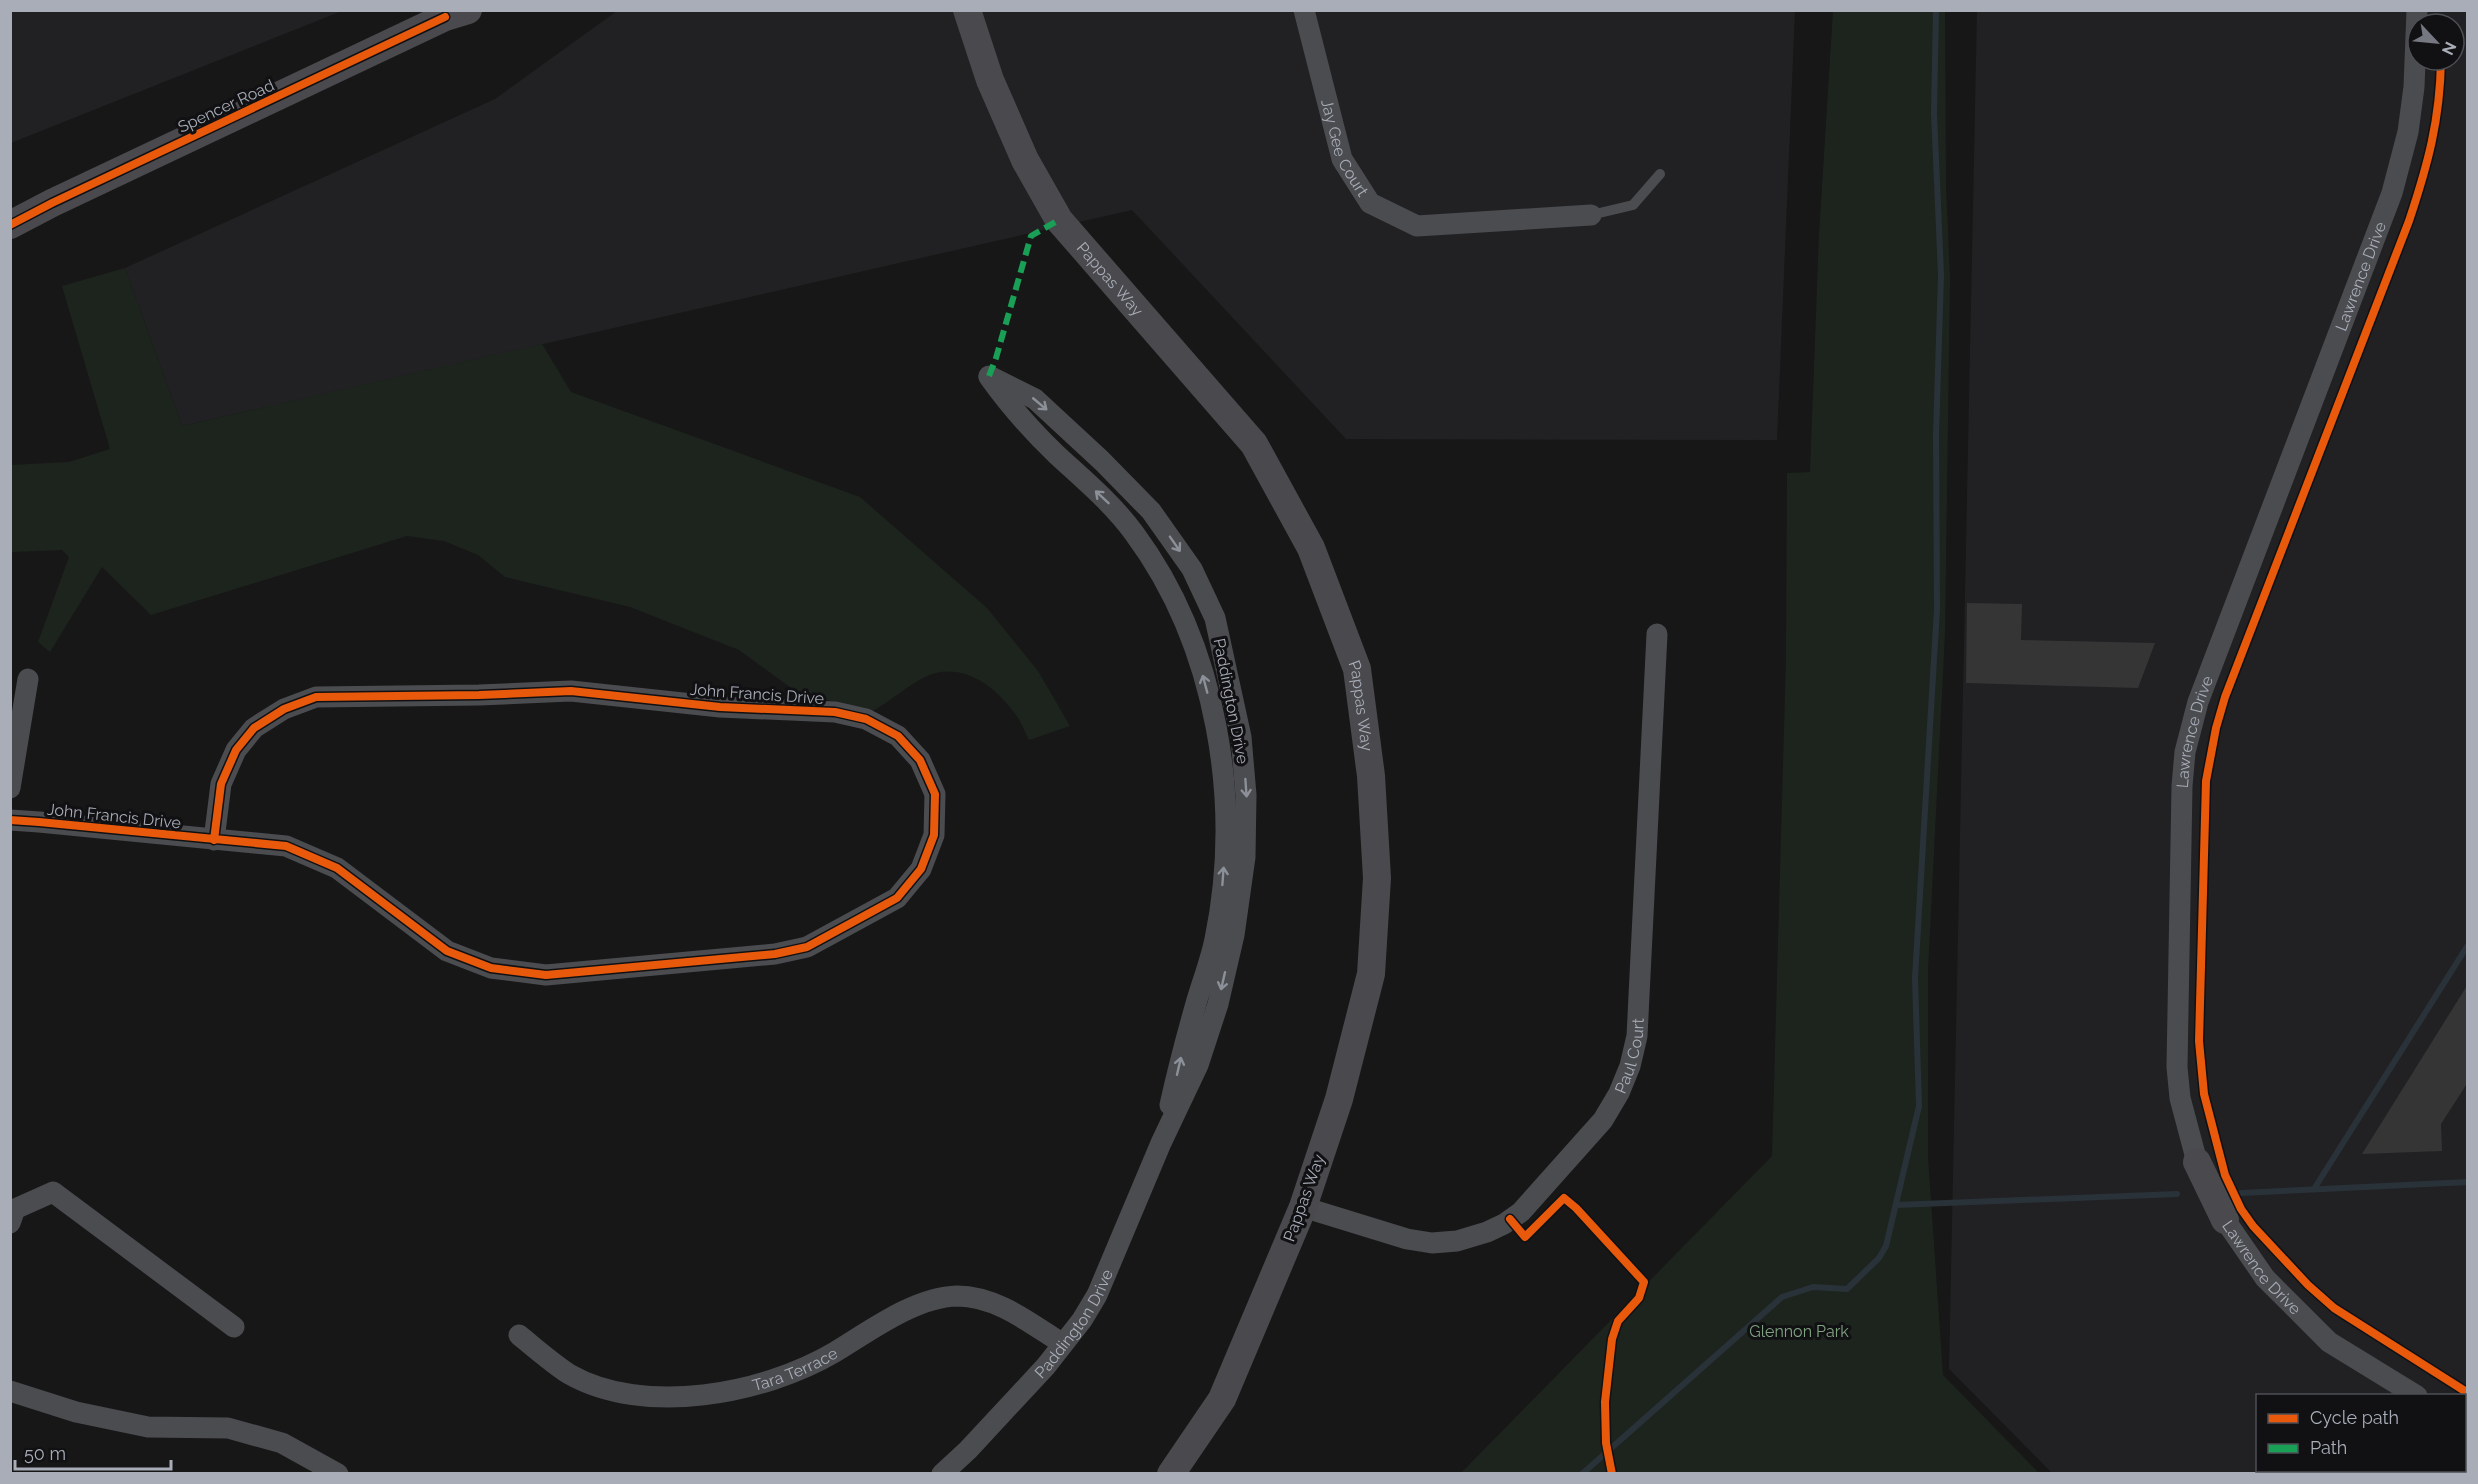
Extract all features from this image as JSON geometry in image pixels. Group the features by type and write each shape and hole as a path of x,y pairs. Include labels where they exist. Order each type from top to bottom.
{"street":[{"name":"Pappas Way","path":"967,10 990,80 1025,160 1059,219 1254,444 1311,548 1357,669 1371,776 1377,878 1371,975 1339,1099 1303,1207 1222,1399 1172,1473"},
{"name":"Jay Gee Court","path":"1304,10 1342,159 1370,203 1417,226 1591,215"},
{"name":"Lawrence Drive","path":"2414,1394 2329,1342 2265,1278 2225,1220 2197,1162 2180,1098 2176,1037 2182,786 2185,752 2198,702 2392,193 2409,132 2414,87 2417,10"},
{"name":"Spencer Road","path":"10,225 52,202 452,12"},
{"name":"Spencer Road","path":"10,208 52,202"},
{"name":"Paddington Drive","path":"942,1473 968,1450 1015,1400 1063,1344 1097,1295 1161,1143 1198,1065 1218,1004 1234,935 1245,857 1246,795 1241,737 1215,618 1192,569 1152,511 1035,399 989,376 1006,401 1055,453 1117,511 1164,578 1190,632 1220,741 1226,806 1223,882 1215,939 1181,1054 1161,1143"},
{"name":"Paul Court","path":"1303,1207 1407,1239 1432,1243 1457,1240 1487,1232 1521,1212 1603,1120 1619,1093 1630,1066 1637,1036 1657,634"},
{"path":"10,788 28,679"},
{"name":"John Francis Drive","path":"10,820 214,840 286,846 337,868 447,951 491,968 546,975 775,954 807,946 897,898 921,869 934,835 935,794 920,760 897,736 866,719 836,712 720,707 571,691 316,698 284,708 254,728 236,750 221,784 214,840"},
{"path":"10,1223 15,1209 53,1192 234,1327"},
{"name":"Tara Terrace","path":"519,1335 569,1374 605,1389 646,1397 702,1395 748,1387 800,1369 832,1354 898,1313 956,1296 981,1298 1006,1309 1063,1344"},
{"path":"10,1391 76,1412 148,1427 228,1428 282,1443 338,1473"}],"lane":[{"path":"1591,215 1633,205 1660,174"}],"shaded area":[{"path":"11,10 342,10 342,11 11,143"},
{"path":"617,11 1795,11 1777,440 1346,439 1132,210 182,426 125,268 495,99"},
{"path":"1977,11 2467,11 2467,1473 2052,1473 1949,1369"}],"green space":[{"name":"Glennon Park","path":"1833,11 1945,11 1946,185 1950,278 1945,633 1928,970 1928,1157 1943,1375 2039,1473 1461,1473 1772,1156 1786,659 1787,473 1810,472 1819,235"},
{"path":"125,268 182,426 542,344 571,392 860,497 987,608 1038,671 1070,726 1029,740 1020,721 1005,701 985,684 961,673 936,673 923,678 873,711 798,693 739,650 630,607 505,577 478,555 444,541 407,536 151,615 102,567 50,652 38,642 69,557 62,550 11,552 11,465 69,462 110,449 62,286"}],"building":[{"path":"1967,603 2022,604 2021,640 2155,643 2138,688 1966,683"},
{"path":"2468,984 2468,1082 2441,1124 2442,1151 2362,1154"}],"waterway":[{"path":"1582,1474 1782,1297 1813,1287 1847,1289 1879,1258 1886,1246 1919,1106 1915,978 1937,609 1936,434 1941,275 1934,113 1936,10"},
{"path":"2314,1189 2468,945"},
{"path":"2241,1193 2468,1182"},
{"path":"1896,1205 2177,1194"}],"marked path":[{"path":"989,376 1031,236 1059,220"}],"cycle path":[{"path":"10,225 445,17"},
{"path":"2440,72 2432,142 2409,221 2225,697 2216,728 2206,781 2199,1041 2204,1094 2225,1175 2241,1209 2253,1226 2308,1285 2334,1308 2468,1393"},
{"path":"10,820 39,822 286,846 337,868 447,951 491,968 546,975 775,954 807,947 897,898 921,869 934,835 935,794 920,760 898,736 866,719 835,712 720,707 571,691 479,695 316,697 284,709 254,728 236,750 221,784 214,840"},
{"path":"1510,1219 1525,1237 1564,1198 1644,1282 1639,1298 1618,1321 1612,1339 1605,1402 1606,1443 1612,1474"}]}
